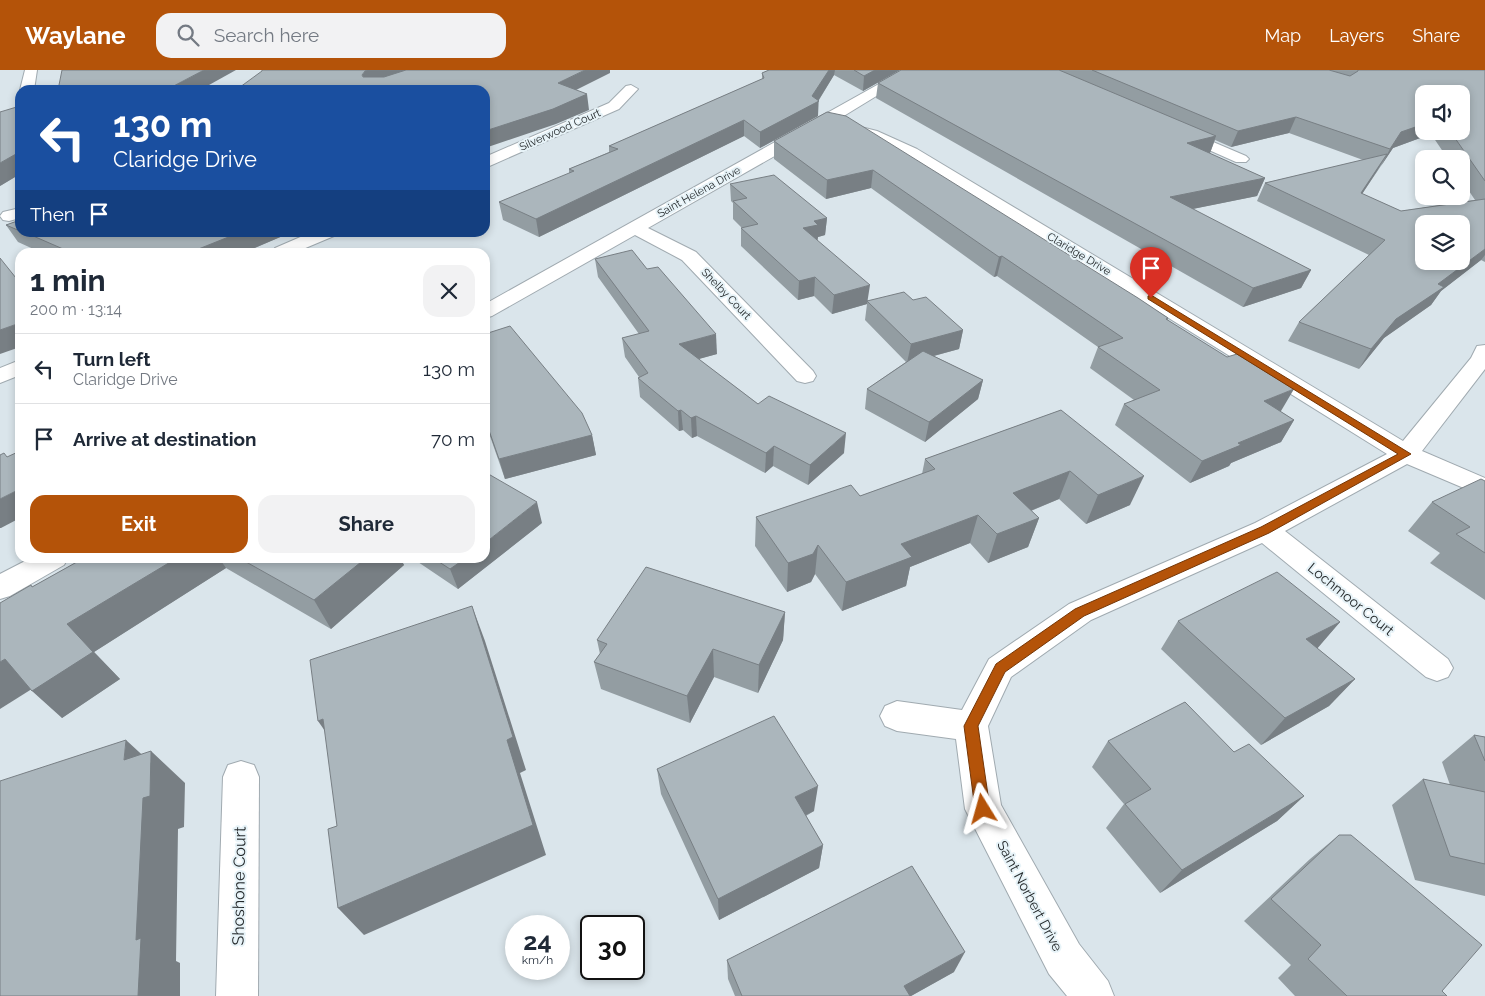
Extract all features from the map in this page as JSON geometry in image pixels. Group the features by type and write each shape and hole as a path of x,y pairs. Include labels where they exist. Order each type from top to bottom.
{"street":[{"path":"28,85 31,70"},
{"name":"Saint Helena Drive","path":"490,309 913,70"},
{"name":"Silverwood Court","path":"490,161 614,106 631,89"},
{"name":"Claridge Drive","path":"824,122 872,134 912,152 1406,454 1485,488"},
{"path":"1169,127 1241,159"},
{"name":"Shelby Court","path":"634,228 688,256 805,376"},
{"path":"291,248 316,237"},
{"path":"897,716 971,726 1000,668 1080,612 1265,530 1406,454 1484,357"},
{"path":"0,376 15,369"},
{"name":"Lochmoor Court","path":"1265,530 1437,668"},
{"path":"0,588 45,563"},
{"name":"Saint Norbert Drive","path":"971,726 983,809 1064,959 1093,996"},
{"name":"Shoshone Court","path":"237,996 241,777"}],"building":[{"path":"62,70 204,70 176,85 59,85"},
{"path":"367,70 362,75 363,77 384,77 406,70 585,70 558,83 587,94 553,109 490,129 490,85 243,85 262,71"},
{"path":"769,70 829,70 812,96 819,101 760,132 744,120 536,219 499,202 574,171 569,169 618,149 609,146 764,78 762,73"},
{"path":"854,70 875,70 864,76"},
{"path":"901,70 1059,70 1216,136 1187,143 1265,178 1170,197 1311,270 1253,288 878,83"},
{"path":"1092,70 1329,70 1350,76 1358,70 1485,70 1485,181 1470,160 1470,150 1463,150 1456,140 1470,140 1470,85 1415,85 1415,127 1401,132 1390,149 1296,117 1238,131"},
{"path":"15,108 15,155 0,163 0,112"},
{"path":"827,112 846,116 1138,298 1168,318 1166,319 1227,357 1237,354 1294,389 1264,401 1294,420 1238,443 1241,445 1202,461 1124,404 1160,390 1098,347 1123,338 1002,256 999,257 873,170 827,180 774,141"},
{"path":"1387,154 1361,193 1401,211 1443,205 1470,205 1470,201 1485,199 1485,249 1470,260 1470,215 1415,215 1415,270 1457,270 1438,284 1444,287 1396,319 1371,349 1299,322 1385,240 1265,183"},
{"path":"774,175 827,218 814,221 818,225 803,228 870,285 834,295 815,277 799,281 741,228 758,224 733,201 747,198 730,184"},
{"path":"15,222 15,229 6,225"},
{"path":"36,237 228,237 201,248 61,248"},
{"path":"632,250 647,269 658,267 716,334 679,344 758,404 769,396 846,433 810,465 774,446 766,453 696,416 691,418 681,410 678,411 638,378 648,373 622,338 649,331 595,259"},
{"path":"0,258 15,277 15,325 0,330"},
{"path":"904,292 913,300 926,297 963,330 911,344 867,301"},
{"path":"510,326 582,413 592,435 499,459 490,433 490,332"},
{"path":"923,351 983,380 929,422 867,389"},
{"path":"1061,410 1144,476 1098,495 1070,471 1013,493 1039,518 997,534 978,515 901,544 912,557 846,582 818,545 813,554 788,563 756,517 851,485 860,496 935,469 925,459"},
{"path":"4,453 7,457 15,453 15,492 0,499 0,455"},
{"path":"490,475 537,502 490,539"},
{"path":"1481,479 1485,481 1485,553 1456,534 1470,527 1432,502"},
{"path":"75,563 169,563 67,624 93,652 32,691 5,659 0,662 0,603 31,585 32,587"},
{"path":"248,563 360,563 314,600"},
{"path":"441,563 459,563 450,569"},
{"path":"646,567 785,612 759,665 713,649 687,696 594,662 607,644 597,640"},
{"path":"1277,572 1340,622 1306,639 1355,679 1285,718 1178,621"},
{"path":"472,606 513,737 507,740 533,825 338,908 328,829 337,826 323,719 318,721 310,660"},
{"path":"1185,702 1234,752 1249,744 1304,796 1182,870 1125,804 1151,789 1108,741"},
{"path":"774,716 818,786 795,797 823,845 718,899 657,769"},
{"path":"1474,735 1485,737 1485,761"},
{"path":"126,740 124,760 151,751 150,796 143,798 136,940 141,938 138,996 0,996 0,781"},
{"path":"1423,779 1485,792 1485,864 1450,856"},
{"path":"1339,835 1351,835 1482,945 1442,991 1447,996 1347,996 1308,959 1321,945 1271,899"},
{"path":"912,866 965,952 904,986 910,996 742,996 727,960"}],"route":[{"path":"983,809 971,726 1000,668 1080,612 1265,530 1406,454 1151,298"}]}
